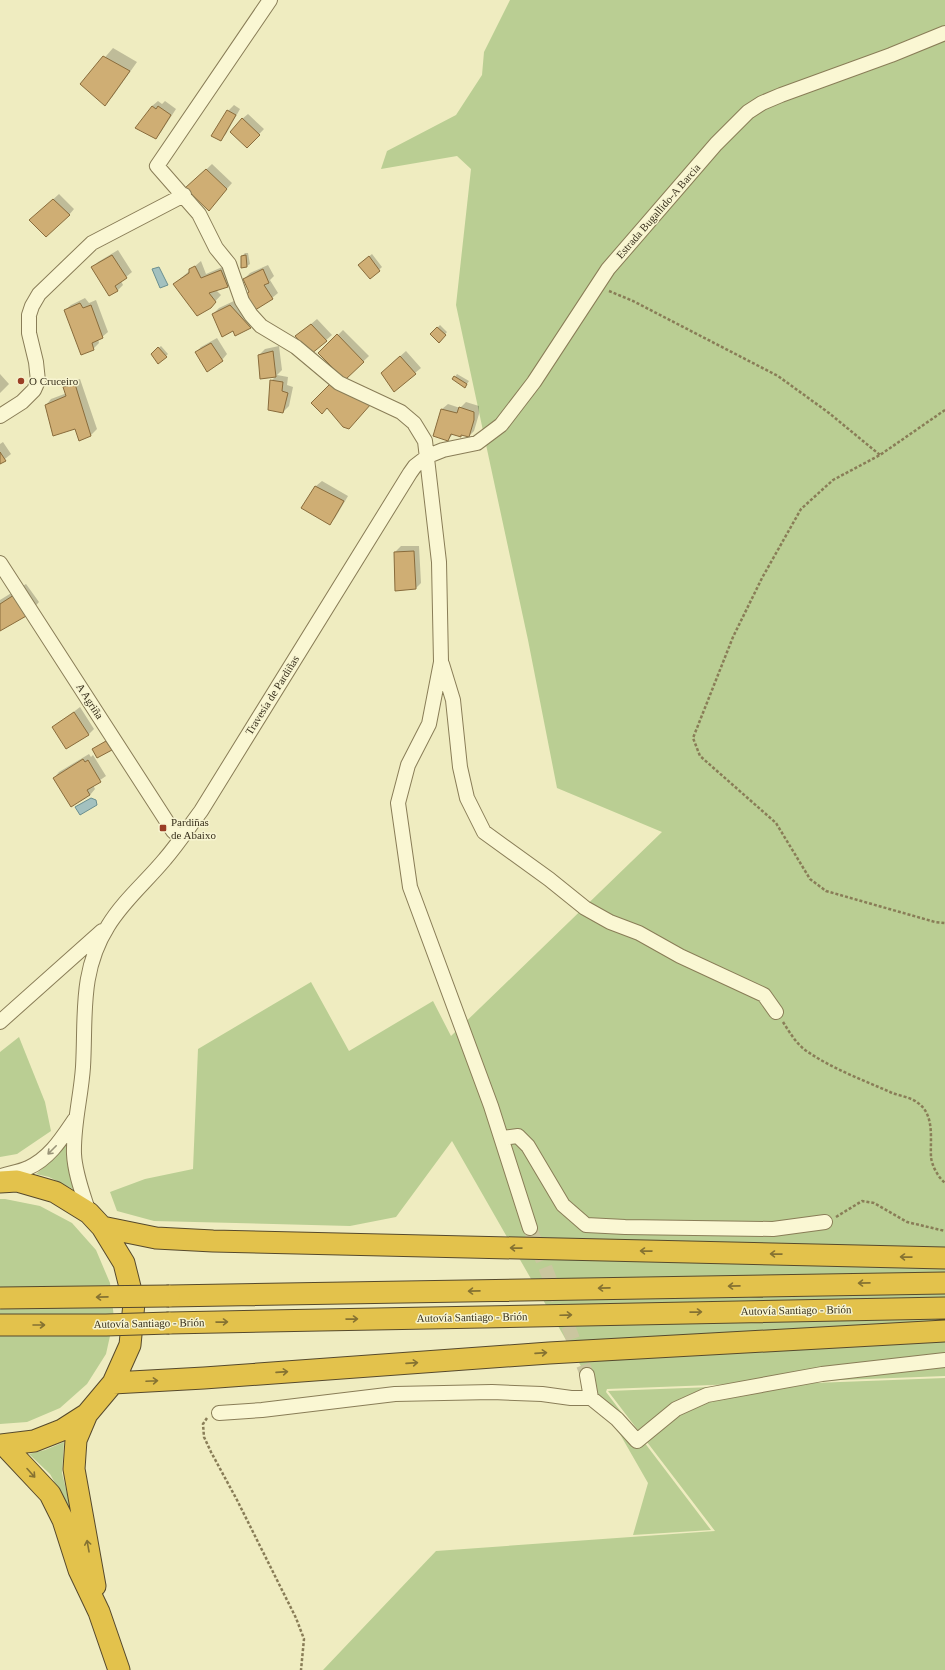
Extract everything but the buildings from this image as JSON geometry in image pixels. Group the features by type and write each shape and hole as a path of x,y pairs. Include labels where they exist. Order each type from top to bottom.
{"highway":[{"path":"0,1182 17,1182 55,1192 96,1220 156,1238 213,1241 945,1258"},
{"path":"96,1220 124,1263 134,1303 130,1345 113,1383 87,1414 76,1440 74,1469 99,1612"},
{"path":"0,1298 945,1282"},
{"name":"Autovía Santiago - Brión","path":"0,1325 106,1325 945,1308"},
{"path":"113,1383 204,1378 549,1353 945,1331"},
{"path":"2,1445 34,1441 62,1430 87,1414"},
{"path":"2,1445 50,1494 63,1520 79,1570 99,1612 119,1670"}],"street":[{"path":"270,0 157,166 184,195 199,214 216,248 229,264 242,301 251,315 261,326 296,348 339,383 401,412 414,423 425,441 428,456 429,487 439,562 441,662 429,724 408,765 398,803 410,887 466,1035 502,1138 530,1228"},
{"name":"Estrada Bugallido-A Barcia","path":"428,456 443,450 477,443 501,425 534,382 596,285 608,269 711,149 748,112 762,103 781,95 945,33"},
{"path":"0,416 22,402 34,390 38,381 36,362 29,333 29,315 39,294 92,243 184,195"},
{"name":"Travesía de Pardiñas","path":"107,927 127,900 165,860 212,794 404,482 415,466 428,456"},
{"name":"A Agriña","path":"0,563 173,831 181,838"},
{"path":"441,662 453,700 460,767 467,798 484,832 550,879 585,908 610,922 639,932 680,956 764,995 776,1012"},
{"path":"0,1022 107,927"},
{"path":"96,1220 76,1170 74,1155 75,1119 83,1066 86,981 93,955 107,927"},
{"path":"0,1176 27,1168 42,1160 55,1148 75,1119"},
{"path":"502,1138 518,1136 528,1146 563,1205 586,1225 773,1229 825,1222"},
{"path":"219,1413 262,1410 395,1394 492,1392 542,1394 591,1398 617,1419 637,1442 676,1409 707,1395 822,1374 945,1360"},
{"path":"587,1375 591,1398"}],"path":[{"path":"596,285 633,301 778,376 829,413 880,455"},
{"path":"945,410 880,455 833,480 801,509 762,578 733,637 693,738 700,756 776,823 810,879 826,891 935,922 945,923"},
{"path":"776,1012 794,1039 808,1052 863,1080 892,1093 918,1102 927,1112 932,1133 931,1158 939,1177 945,1183"},
{"path":"825,1222 862,1201 874,1203 907,1222 945,1231"},
{"path":"219,1413 208,1416 203,1424 204,1437 296,1618 304,1639 301,1670"}],"green space":[{"path":"510,0 945,0 945,1376 607,1389 606,1392 711,1530 633,1535 648,1483 452,1141 396,1217 350,1226 154,1221 117,1211 110,1192 145,1179 193,1169 198,1049 311,982 349,1051 433,1001 451,1036 662,832 557,788 528,640 456,305 471,169 457,156 381,169 387,151 456,115 482,75 484,52"},
{"path":"19,1037 45,1102 51,1131 17,1154 0,1157 0,1052"},
{"path":"69,1139 75,1190 49,1177 36,1174 55,1158"},
{"path":"0,1199 40,1206 72,1223 96,1250 110,1283 114,1318 106,1354 87,1384 60,1408 27,1422 0,1424"},
{"path":"945,1378 945,1670 323,1670 436,1551 715,1531 608,1391"},
{"path":"64,1442 62,1473 72,1513 50,1474 29,1454 45,1450"}],"water":[{"path":"159,267 168,285 160,288 152,269"},
{"path":"91,798 96,800 97,805 80,815 75,807"}],"tunnel":[{"path":"530,1228 587,1375"}],"place":[{"name":"O Cruceiro","path":"21,381"},
{"name":"Pardiñas de Abaixo","path":"163,828"}]}
